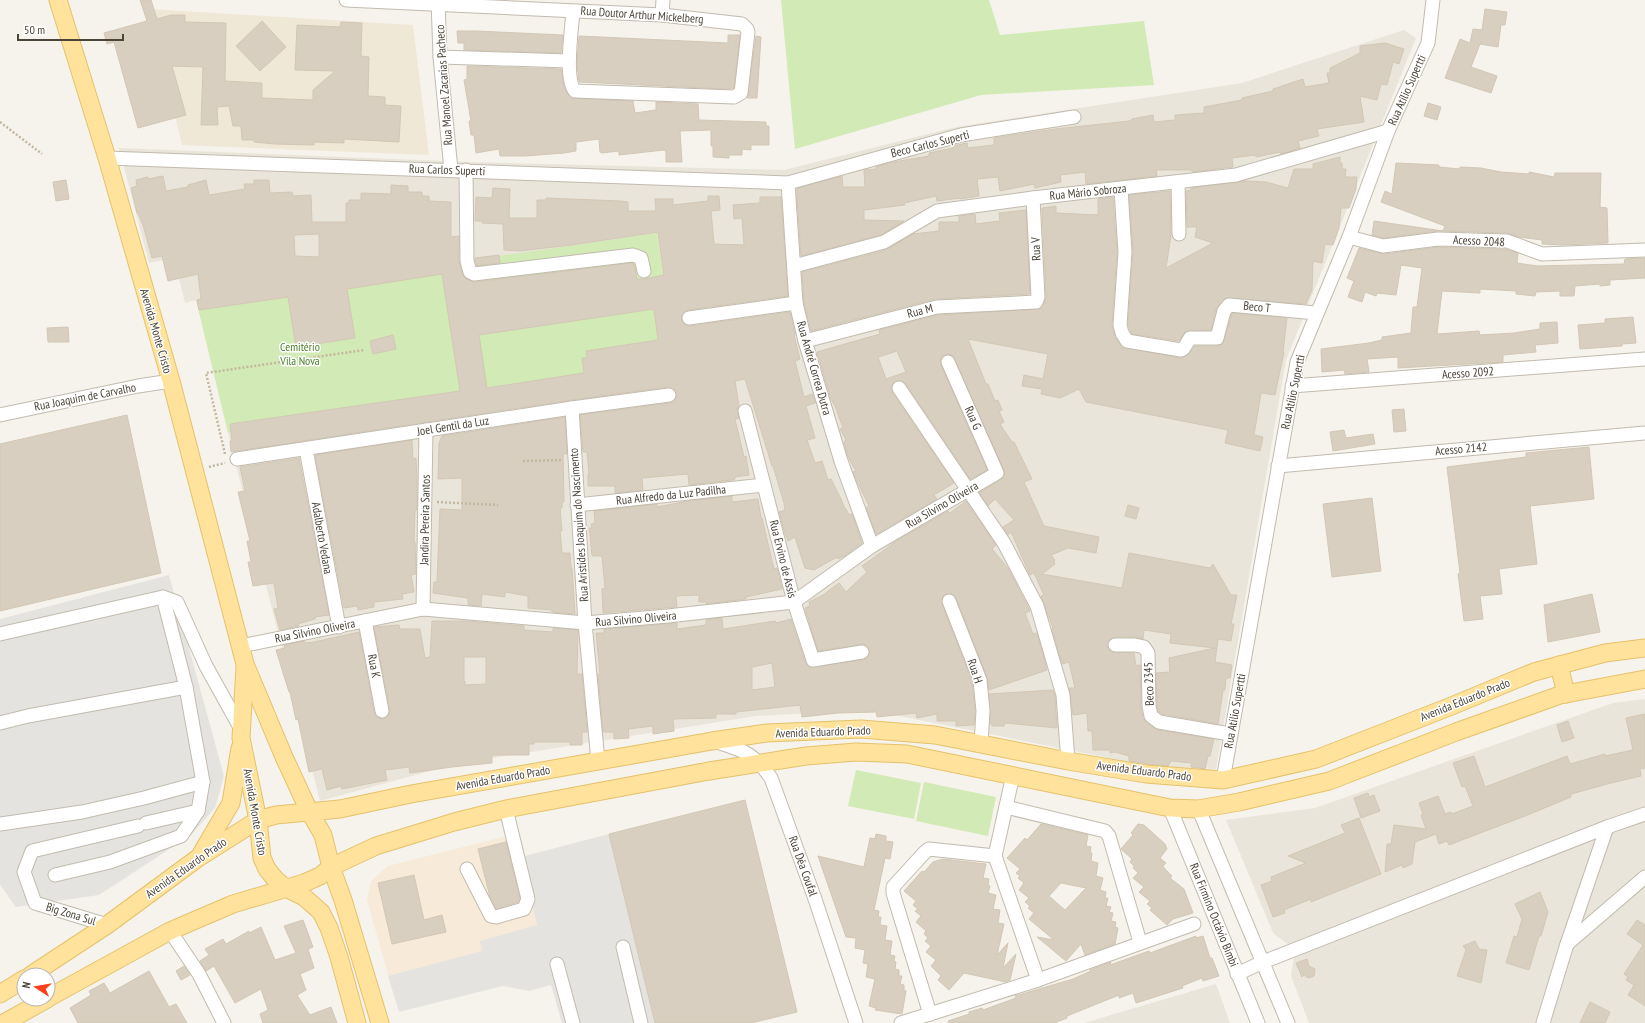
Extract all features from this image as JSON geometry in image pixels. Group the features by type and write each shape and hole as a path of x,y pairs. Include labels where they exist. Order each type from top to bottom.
{"main road":[{"name":"Avenida Monte Cristo","path":"58,0 107,158 195,470 245,664 284,757 309,811 323,834 331,867 343,900 380,1023"},
{"name":"Avenida Eduardo Prado","path":"43,967 107,925 198,858 258,820 281,814 340,809 411,794 712,741 767,734 861,729 935,735 1068,761 1146,774 1223,780 1316,759 1534,672 1604,654 1645,648"},
{"name":"Avenida Monte Cristo","path":"245,664 241,733 258,820 262,858 267,869 275,879 286,888 304,897 320,912 329,928 357,1023"},
{"path":"1559,666 1566,694"},
{"name":"Avenida Eduardo Prado","path":"56,994 170,931 233,904 304,883 320,876 331,867 376,846 454,822 506,809 761,763 806,756 856,752 907,754 1170,808 1198,809 1239,802 1329,781 1456,732 1566,694 1645,679"},
{"path":"198,858 231,803 241,733"},
{"path":"0,994 16,984"},
{"name":"Avenida Eduardo Prado","path":"4,1023 33,1007"}],"street":[{"name":"Rua Doutor Arthur Mickelberg","path":"346,0 552,5 573,11 662,15 739,23 745,26 748,32 743,89 741,93 734,97 579,92 575,91 571,84 569,61"},
{"path":"662,15 663,0"},
{"name":"Rua Atílio Supertti","path":"1223,780 1297,362 1316,313 1349,237 1388,131 1428,43 1433,0"},
{"name":"Rua Manoel Zacarias Pacheco","path":"438,2 440,57 451,170"},
{"path":"440,57 569,61 573,11"},
{"name":"Beco Carlos Superti","path":"788,183 961,135 1074,117"},
{"name":"Rua Mário Sobroza","path":"794,266 884,242 937,211 1033,198 1236,175 1388,131"},
{"name":"Rua Carlos Superti","path":"107,158 788,183"},
{"path":"466,170 467,261 470,272 474,274 634,255 641,258 644,271"},
{"path":"1178,182 1179,234"},
{"name":"Rua André Correa Dutra","path":"788,183 796,303 805,342 841,461 872,546"},
{"name":"Beco T","path":"1121,189 1125,252 1120,325 1122,333 1127,341 1177,351 1184,348 1190,338 1217,338 1224,311 1229,305 1316,313"},
{"name":"Rua V","path":"1033,198 1037,301"},
{"name":"Acesso 2048","path":"1349,237 1383,246 1438,239 1507,241 1542,254 1645,250"},
{"name":"Rua M","path":"805,342 937,307 1037,301"},
{"path":"689,318 796,303"},
{"name":"Acesso 2092","path":"1292,386 1645,359"},
{"name":"Rua G","path":"948,362 997,473"},
{"name":"Rua Joaquim de Carvalho","path":"0,415 138,386 170,382"},
{"path":"900,388 1004,543 1037,606 1063,695 1068,761"},
{"name":"Joel Gentil da Luz","path":"230,459 669,395"},
{"name":"Rua Aristídes Joaquim do Nascimento","path":"572,408 585,623 598,761"},
{"name":"Rua Ervino de Assis","path":"745,411 794,602 813,660 862,652"},
{"name":"Jandira Pereira Santos","path":"423,609 426,430"},
{"name":"Acesso 2142","path":"1278,466 1645,432"},
{"name":"Adalberto Vedana","path":"306,449 339,627"},
{"name":"Rua Silvino Oliveira","path":"240,646 423,609 585,623 668,616 794,602 872,546 997,473"},
{"name":"Rua Alfredo da Luz Padilha","path":"577,505 764,485"},
{"path":"0,634 163,598 177,602 206,666 241,733"},
{"path":"55,875 110,862 181,836 198,811 203,782 186,687 163,598"},
{"name":"Rua H","path":"949,601 980,680 983,711 981,744"},
{"name":"Rua K","path":"365,621 382,711"},
{"name":"Beco 2345","path":"1115,644 1144,647 1148,653 1149,706 1151,716 1159,722 1230,734"},
{"path":"0,723 28,716 186,687"},
{"name":"Rua Déa Coufal","path":"712,741 741,750 761,763 770,778 813,892 856,1023"},
{"path":"1013,775 996,856 1038,980"},
{"path":"0,824 82,812 156,795 203,782"},
{"path":"1007,803 1106,831 1109,836 1140,942"},
{"name":"Rua Firmino Octávio Bimbi","path":"1170,808 1258,1023"},
{"path":"467,870 491,916 496,918 524,909 528,899 506,809"},
{"path":"1198,809 1288,1023"},
{"path":"181,836 180,816 198,811"},
{"path":"1237,974 1263,962 1607,827 1645,814"},
{"name":"Big Zona Sul","path":"107,925 35,903 24,872 32,851 180,816"},
{"path":"1543,1023 1567,944 1607,827"},
{"path":"930,1014 893,893 893,887 929,849 996,856"},
{"path":"1567,944 1645,877"},
{"path":"901,1023 1038,980 1140,942 1194,924"},
{"path":"170,931 199,974 224,1023"},
{"path":"623,947 641,1023"},
{"path":"557,964 573,1023"}],"path":[{"path":"0,122 42,154"},
{"path":"195,470 230,459 206,373 364,350"},
{"path":"522,461 575,460"},
{"path":"425,502 498,505"}],"shaded area":[{"path":"150,9 413,25 429,155 182,145"},
{"path":"1404,30 1416,38 1286,360 1216,769 1149,766 869,710 756,716 456,764 320,801 228,433 678,368 196,300 185,303 174,258 149,263 119,148 468,162 784,170 956,127 1242,83"},
{"path":"169,575 224,776 215,808 191,835 99,895 16,907 0,885 0,619"},
{"path":"1645,699 1645,1023 1309,1023 1291,976 1295,950 1273,933 1226,820 1315,808 1613,703"},
{"path":"515,834 545,957 394,996 367,900 371,881 388,866"},
{"path":"609,834 655,1023 562,1023 551,985 529,991 503,986 399,1012 388,976 482,951 480,941 537,925 521,857"},
{"path":"1216,984 1230,1023 1084,1023"}],"green space":[{"path":"781,0 989,0 1000,35 1144,21 1154,85 981,95 795,149"},
{"name":"Cemitério Vila Nova","path":"657,233 678,368 228,433 196,300"},
{"path":"856,770 921,783 914,819 848,806"},
{"path":"924,782 996,797 988,836 916,821"}],"building":[{"path":"140,0 151,0 157,19 171,15 185,15 185,22 226,23 225,81 262,83 262,98 313,100 313,90 335,71 295,70 297,25 340,27 341,22 362,23 361,56 369,57 368,96 385,97 385,105 401,106 399,142 344,139 344,143 314,142 314,145 274,144 254,142 254,140 242,140 241,126 233,126 229,106 217,107 218,125 201,125 203,67 172,66 186,115 138,128 114,42 107,44 104,33 147,21"},
{"path":"1485,9 1507,12 1505,25 1501,25 1498,47 1480,44 1471,67 1497,76 1491,93 1445,78 1460,39 1470,43 1473,29 1482,30"},
{"path":"262,21 286,47 260,71 236,46"},
{"path":"457,31 563,35 561,53 464,50 464,43 458,43"},
{"path":"728,35 740,35 734,88 724,89 579,82 577,64 579,36 728,43"},
{"path":"756,36 761,37 757,98 747,98"},
{"path":"1385,43 1404,49 1399,64 1393,62 1387,85 1381,84 1377,100 1360,96 1364,122 1317,129 1319,136 1298,141 1300,148 1281,154 1280,152 1256,157 1255,155 1232,158 1233,167 1192,172 1192,170 1156,170 1157,176 1086,184 1085,172 1060,175 1061,182 1035,188 1034,184 1000,191 998,177 977,179 979,196 937,201 936,196 904,203 905,205 864,210 864,220 904,221 881,235 801,256 797,197 798,188 842,176 843,187 865,187 864,170 876,169 876,167 888,163 929,156 929,153 953,148 953,146 967,143 968,148 994,145 994,138 1055,129 1130,121 1132,119 1153,115 1154,122 1175,120 1175,115 1204,113 1204,107 1242,100 1242,98 1273,91 1273,89 1303,79 1305,87 1329,83 1327,73 1330,73 1330,68 1360,53 1360,46"},
{"path":"467,66 561,69 564,87 571,98 633,101 635,113 656,110 656,102 698,104 699,120 766,122 766,126 769,126 769,145 751,145 751,150 742,149 742,155 729,155 729,158 713,157 711,130 680,131 682,162 666,162 666,152 664,150 619,155 619,151 602,153 600,152 599,139 576,142 576,151 564,153 500,156 499,149 476,153 474,135 471,135 469,121 471,121 464,80 467,79"},
{"path":"1428,103 1441,107 1437,120 1424,116"},
{"path":"1340,157 1342,169 1346,169 1345,177 1357,177 1356,189 1349,208 1341,208 1339,228 1333,245 1325,244 1322,263 1313,261 1312,290 1306,304 1226,298 1216,309 1211,330 1186,331 1179,341 1132,334 1128,324 1133,252 1129,195 1170,191 1171,235 1166,268 1213,243 1195,237 1197,227 1187,227 1186,191 1191,190 1191,188 1245,181 1266,182 1288,188 1294,169 1313,169 1313,164"},
{"path":"1396,163 1439,165 1439,167 1460,169 1460,167 1481,168 1501,172 1529,174 1529,172 1554,177 1555,173 1601,173 1600,207 1607,208 1608,243 1563,245 1542,244 1542,240 1519,237 1507,233 1438,231 1384,238 1372,235 1374,221 1443,231 1445,226 1381,202 1385,191 1392,194"},
{"path":"163,176 166,191 188,187 188,185 206,180 209,195 245,189 244,184 254,184 254,180 269,180 270,193 292,192 293,196 311,195 312,222 346,222 346,203 349,203 349,200 361,200 361,193 391,194 391,185 408,186 408,192 422,192 422,196 429,196 429,201 451,202 451,237 459,236 459,261 462,274 466,279 475,282 632,263 634,264 637,279 664,275 658,232 520,251 504,250 503,224 482,223 482,221 475,221 476,197 492,198 493,188 510,189 509,218 537,218 537,200 546,200 546,198 620,201 628,202 628,211 656,211 655,199 673,199 673,205 708,201 708,196 719,196 720,210 711,211 714,244 744,245 742,218 734,219 733,205 760,203 760,197 781,197 788,296 688,310 682,315 681,319 686,325 690,326 790,312 800,359 795,361 804,397 812,394 815,403 806,406 815,438 807,440 815,463 822,461 828,480 831,479 849,515 852,514 862,543 846,555 838,559 837,557 814,570 805,568 795,537 788,541 785,533 779,512 785,510 784,503 745,379 735,381 739,406 737,409 739,418 735,419 744,457 746,456 749,475 735,477 735,479 732,480 689,485 688,474 642,478 643,490 615,493 615,486 588,486 589,474 587,452 583,452 580,415 670,403 676,398 677,394 675,390 668,387 571,400 231,452 230,441 232,441 230,424 460,391 442,274 347,289 355,338 296,347 288,297 199,310 197,300 201,299 198,274 168,281 162,256 152,258 143,225 137,213 131,188 137,186 136,180 148,177 148,179","holes":["319,234 319,257 295,256 294,235","654,309 658,340 586,351 587,358 582,358 584,373 487,388 479,335"]},
{"path":"66,180 69,199 56,201 53,182"},
{"path":"1113,197 1117,252 1112,325 1115,337 1122,347 1180,358 1188,355 1195,346 1217,346 1223,343 1232,313 1287,318 1284,352 1275,395 1261,393 1254,435 1263,437 1260,451 1225,443 1228,430 1086,402 1079,389 1060,398 1041,394 1042,389 1022,386 1024,375 1043,379 1048,354 968,339 986,384 988,384 995,401 998,400 1002,410 999,411 1004,422 1000,424 1012,442 1014,442 1032,479 1024,482 1044,526 1099,537 1096,553 1068,548 1051,555 1055,560 1055,564 1042,574 1122,588 1129,553 1210,568 1213,564 1231,595 1237,595 1231,624 1234,624 1231,641 1218,639 1215,662 1232,665 1230,678 1226,678 1225,690 1223,690 1218,724 1162,714 1158,711 1157,705 1156,673 1170,672 1169,658 1215,648 1170,643 1171,634 1144,630 1143,639 1135,637 1115,637 1108,641 1107,645 1111,652 1134,653 1136,666 1140,665 1141,707 1143,718 1146,722 1158,730 1214,739 1205,769 1191,767 1192,763 1171,761 1168,766 1129,761 1129,756 1115,752 1110,753 1110,750 1093,750 1092,731 1088,731 1087,713 1073,715 1069,688 1075,688 1069,662 1062,664 1053,628 1041,596 1044,595 1034,573 1030,575 1011,532 1008,535 1003,527 1014,520 995,499 988,506 979,493 1001,480 1004,477 1004,470 953,356 949,354 944,355 940,361 941,365 987,470 970,479 906,384 902,381 895,381 892,385 892,392 954,483 934,495 937,499 876,534 866,508 869,506 853,472 856,471 848,457 844,442 846,440 840,429 843,428 831,399 817,352 880,334 879,330 938,315 1040,309 1046,297 1042,208 1056,206 1056,213 1098,215 1098,199","holes":["897,351 906,372 886,379 878,357"]},
{"path":"1026,210 1030,294 935,299 811,331 804,302 802,272 886,250 913,234 939,231 939,222 959,222 959,216 975,214 976,224 1000,221 999,213"},
{"path":"1438,247 1505,249 1518,253 1517,263 1537,266 1624,264 1625,259 1645,258 1645,278 1610,280 1610,285 1600,286 1600,284 1575,286 1574,296 1560,296 1560,291 1536,292 1535,296 1516,294 1516,291 1480,289 1480,293 1442,291 1437,334 1479,331 1480,335 1514,333 1540,329 1540,323 1557,322 1558,343 1535,345 1536,352 1503,355 1503,362 1398,368 1398,357 1367,359 1369,372 1345,374 1344,370 1322,372 1321,349 1369,343 1382,340 1382,337 1411,333 1413,307 1417,307 1422,268 1401,265 1396,295 1377,293 1376,296 1365,292 1362,302 1348,297 1354,281 1347,278 1359,248 1384,254"},
{"path":"499,255 500,263 477,266 475,258"},
{"path":"1633,317 1636,343 1622,344 1622,346 1580,349 1578,325 1605,323 1605,319"},
{"path":"68,327 69,342 48,342 47,328"},
{"path":"393,335 396,349 373,354 370,341"},
{"path":"1404,409 1406,431 1394,432 1392,410"},
{"path":"127,415 161,573 0,611 0,444"},
{"path":"565,417 567,454 563,454 564,502 562,502 562,508 560,508 562,531 560,531 562,553 570,553 575,614 528,608 528,596 505,592 505,597 482,594 481,606 468,605 468,598 433,593 434,582 437,582 440,509 462,510 462,478 438,479 439,443 442,436"},
{"path":"1344,430 1346,438 1373,434 1375,444 1333,451 1330,432"},
{"path":"412,440 413,459 416,458 417,479 417,510 415,510 414,542 416,574 411,575 414,592 402,594 403,599 374,602 374,607 358,610 357,606 344,608 315,455"},
{"path":"1589,447 1594,499 1530,506 1537,564 1499,569 1502,594 1480,596 1483,619 1464,621 1458,574 1460,573 1447,467 1526,457 1526,453"},
{"path":"299,458 329,615 315,617 315,619 298,624 299,626 280,630 274,609 278,608 274,583 253,586 248,562 251,562 247,541 250,541 238,492 245,491 240,467"},
{"path":"732,496 732,502 758,499 761,518 774,569 777,568 782,589 746,597 746,599 706,604 706,602 699,602 699,595 676,596 677,607 603,613 602,589 605,588 602,556 592,556 589,528 592,528 591,524 595,523 594,511 657,504 657,507 688,501"},
{"path":"1372,498 1381,571 1332,577 1323,504"},
{"path":"966,501 996,545 992,549 1008,568 1030,611 1025,613 1033,634 1037,633 1047,670 989,690 987,677 956,598 951,593 943,596 942,604 972,682 975,711 974,725 956,726 956,721 937,721 937,714 917,718 916,713 877,717 876,712 838,713 802,717 800,705 736,712 736,714 716,714 716,718 673,719 674,731 653,734 653,726 628,729 629,738 614,739 614,732 603,732 596,633 604,633 604,629 677,623 677,629 706,625 706,620 722,618 723,629 775,621 776,623 791,619 805,662 810,667 864,660 869,655 870,651 864,644 818,651 805,608 810,606 809,602 823,595 839,583 846,592 867,572 862,566 898,540 948,511 950,513","holes":["772,663 775,687 752,690 752,667"]},
{"path":"1128,505 1139,508 1136,519 1125,516"},
{"path":"1592,594 1600,632 1548,642 1544,605"},
{"path":"432,621 467,621 524,626 524,630 553,632 553,628 578,630 577,674 582,674 587,732 582,732 582,745 570,745 570,742 534,742 534,744 529,744 529,755 492,755 492,763 410,773 409,767 385,770 387,780 342,789 341,786 327,790 322,769 309,772 298,719 296,720 290,692 276,650 285,648 284,645 304,641 305,643 314,642 359,632 374,712 379,718 384,719 389,714 390,710 374,627 399,625 400,629 420,629 425,658 430,657","holes":["464,657 486,657 486,684 465,685"]},
{"path":"1053,690 1055,696 1057,728 1005,723 1004,726 992,726 992,724 990,724 989,694"},
{"path":"1645,714 1645,768 1640,769 1641,776 1571,794 1571,797 1449,845 1447,841 1439,844 1436,834 1415,842 1412,864 1403,868 1402,865 1385,872 1387,844 1391,844 1394,825 1426,829 1419,803 1438,796 1445,814 1451,812 1452,814 1473,806 1465,786 1462,787 1453,763 1474,756 1485,787 1567,756 1570,764 1605,754 1605,756 1633,750 1626,718"},
{"path":"1568,721 1574,738 1562,742 1557,725"},
{"path":"1368,793 1369,797 1374,795 1380,811 1361,818 1354,798"},
{"path":"745,800 797,1012 751,1023 655,1023 609,834"},
{"path":"1359,818 1381,874 1311,902 1311,899 1284,910 1285,913 1273,917 1261,885 1272,881 1271,877 1306,863 1288,856 1345,833 1341,825"},
{"path":"1041,824 1088,835 1086,846 1091,847 1091,861 1098,863 1096,876 1103,878 1100,890 1106,892 1105,898 1108,898 1106,906 1111,907 1109,912 1113,913 1111,921 1116,922 1115,927 1118,928 1115,944 1085,955 1081,944 1066,961 1037,937 1054,940 1029,919 1034,913 1028,908 1030,906 1025,902 1029,898 1019,890 1024,883 1018,878 1020,876 1016,873 1020,869 1007,858 1025,838 1027,840","holes":["1061,883 1086,888 1065,910 1049,896"]},
{"path":"1138,824 1144,825 1165,844 1167,849 1160,858 1166,863 1163,866 1172,876 1170,878 1184,889 1193,913 1173,919 1167,925 1150,910 1152,908 1147,904 1150,901 1139,892 1144,887 1133,878 1138,873 1130,862 1132,859 1121,849 1133,835 1131,833"},
{"path":"876,834 886,836 886,841 893,842 890,859 885,858 874,910 879,911 878,917 881,917 880,925 887,926 885,940 892,941 890,955 895,956 895,969 899,970 899,976 902,976 900,984 904,985 904,990 906,991 902,1014 875,1010 876,1008 869,1006 875,979 866,977 868,964 863,963 865,950 855,948 856,938 846,937 818,856 864,867 870,838 875,839"},
{"path":"506,842 520,898 518,902 496,909 490,897 478,849"},
{"path":"943,859 986,864 983,878 989,879 988,885 990,886 988,893 996,895 993,909 1000,910 998,923 1004,924 997,955 1008,943 1003,968 1016,954 1010,980 1006,982 964,973 949,990 938,980 941,976 931,966 936,960 926,952 931,946 925,941 928,938 924,934 926,931 916,922 921,916 915,911 918,909 913,905 916,901 904,891 922,871 924,872 933,862"},
{"path":"414,875 424,920 442,915 446,932 392,944 378,883"},
{"path":"1540,892 1548,912 1529,970 1506,963 1514,936 1517,937 1522,919 1515,904"},
{"path":"303,920 313,947 308,949 314,968 300,974 306,990 297,995 310,1015 331,1007 337,1023 263,1023 260,1014 268,1010 261,989 235,1003 214,966 206,971 200,961 209,955 205,949 223,939 226,944 249,931 249,933 261,927 275,960 296,953 284,926"},
{"path":"1637,920 1645,925 1645,1006 1628,995 1634,985 1626,980 1628,977 1624,974 1643,945 1627,934"},
{"path":"1196,936 1196,938 1203,936 1210,958 1212,958 1219,976 1203,981 1202,978 1182,986 1183,988 1136,1003 1133,993 1119,998 1119,995 1067,1016 1067,1018 1054,1023 949,1023 948,1021 969,1014 969,1012 982,1008 983,1010 1016,998 1015,996 1073,979 1091,971 1090,970 1111,962 1110,965 1149,951 1150,953"},
{"path":"1475,941 1479,949 1487,950 1481,983 1457,976 1466,950 1463,946"},
{"path":"1307,959 1309,966 1315,969 1314,976 1308,978 1304,975 1302,977 1296,963"},
{"path":"184,966 190,975 181,980 176,971"},
{"path":"149,971 169,1007 176,1004 187,1023 78,1023 70,1008 91,995 89,991 104,983 110,993"},
{"path":"1590,1002 1610,1012 1605,1023 1580,1023"}]}
